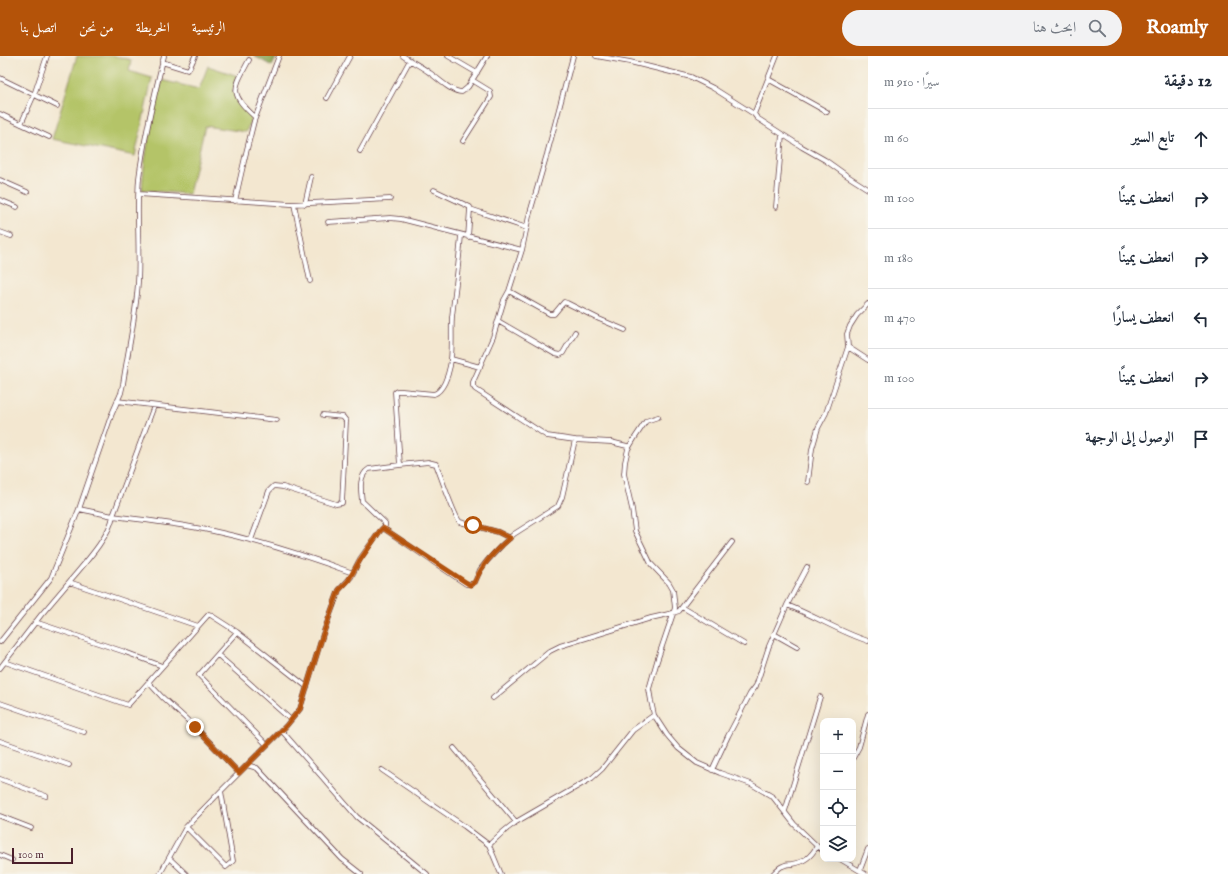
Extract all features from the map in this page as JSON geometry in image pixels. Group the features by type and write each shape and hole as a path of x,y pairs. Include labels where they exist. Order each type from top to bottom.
{"street":[{"path":"21,124 34,95 47,56"},
{"path":"0,642 51,578 79,509 123,384 136,296 138,266 138,194 142,159 150,114 164,56"},
{"path":"162,62 188,70 195,56"},
{"path":"235,201 255,117 279,56"},
{"path":"328,98 350,56"},
{"path":"403,56 459,92 465,91 487,56"},
{"path":"448,56 477,73"},
{"path":"573,56 522,250 509,291 504,300 493,337 473,382 473,386 475,390 547,436 575,440 611,442 627,446 628,449"},
{"path":"596,56 630,62 700,80 868,189"},
{"path":"754,114 777,56"},
{"path":"249,60 237,86 236,94 243,105 255,117"},
{"path":"360,151 410,60"},
{"path":"0,78 57,106"},
{"path":"768,79 827,112"},
{"path":"463,141 491,96 490,91 472,80"},
{"path":"0,114 49,137"},
{"path":"776,207 782,134"},
{"path":"305,204 311,177"},
{"path":"0,180 27,192"},
{"path":"434,190 470,207 470,209 527,228"},
{"path":"138,194 294,204 390,200"},
{"path":"0,200 17,207"},
{"path":"294,204 310,281"},
{"path":"468,237 470,209"},
{"path":"328,222 390,218 402,219 522,250"},
{"path":"0,232 11,236"},
{"path":"400,465 399,438 394,398 395,392 402,391 434,394 438,393 442,388 450,367 452,319 461,235"},
{"path":"509,291 550,314 554,314 564,302 625,330"},
{"path":"808,482 812,449 848,348 847,334 857,315 868,304"},
{"path":"498,321 555,354 560,355 563,353 575,332"},
{"path":"848,348 868,360"},
{"path":"450,359 480,367"},
{"path":"117,401 276,420"},
{"path":"0,668 108,532 154,406"},
{"path":"251,540 269,491 274,486 283,487 336,504 342,504 346,421 343,417 323,415"},
{"path":"658,417 646,421 628,449 624,474 632,509 635,531 651,564 669,583 673,590 675,608 657,661 650,689 650,701 654,715 667,735 678,748 697,763 751,784 773,797 794,824 820,848"},
{"path":"383,528 470,585 475,582 480,570 487,561 510,538 558,506 566,482 575,440"},
{"path":"160,874 186,828 282,731 300,709 323,634 339,590 353,573 375,536 385,526 385,523 362,501 362,476 364,472 368,469 400,465 428,462 436,464 451,502 456,520 498,532 510,538"},
{"path":"79,509 113,516 212,530 305,556 353,573"},
{"path":"493,698 550,651 560,646 650,618 679,611 732,542"},
{"path":"712,770 750,694 756,686 774,634 807,567"},
{"path":"69,582 198,626"},
{"path":"787,605 868,642"},
{"path":"682,607 744,644"},
{"path":"5,662 126,704 130,704 209,614 237,632 307,687"},
{"path":"35,622 162,666"},
{"path":"237,632 199,676 267,745"},
{"path":"774,634 797,647"},
{"path":"218,655 291,720"},
{"path":"149,683 195,727 239,773"},
{"path":"785,811 820,697"},
{"path":"0,703 84,732"},
{"path":"489,845 516,822 592,778 602,769 633,730 654,715"},
{"path":"855,754 859,747 868,715"},
{"path":"282,731 357,817 427,874"},
{"path":"0,741 69,765"},
{"path":"454,748 516,822"},
{"path":"247,765 257,768 342,859 361,874"},
{"path":"382,770 464,826 489,845 501,874"},
{"path":"0,779 46,796"},
{"path":"186,828 226,867 233,861 221,791"},
{"path":"0,816 31,828"},
{"path":"773,874 785,864 801,862 812,854 817,846"},
{"path":"860,870 868,849"},
{"path":"0,855 12,860"},
{"path":"169,858 186,874"},
{"path":"845,862 865,874"}],"green space":[{"path":"77,56 115,56 131,60 129,71 152,78 135,156 52,139"},
{"path":"254,56 277,56 272,66"},
{"path":"208,66 238,76 233,90 238,102 252,117 246,132 205,126 189,194 142,190 147,149 161,80 199,89"}],"route":[{"path":"195,727 239,773 286,726 300,709 330,612 339,590 348,581 375,536 383,528 466,584 470,585 475,582 480,570 487,561 510,538 498,532 473,525"}]}
